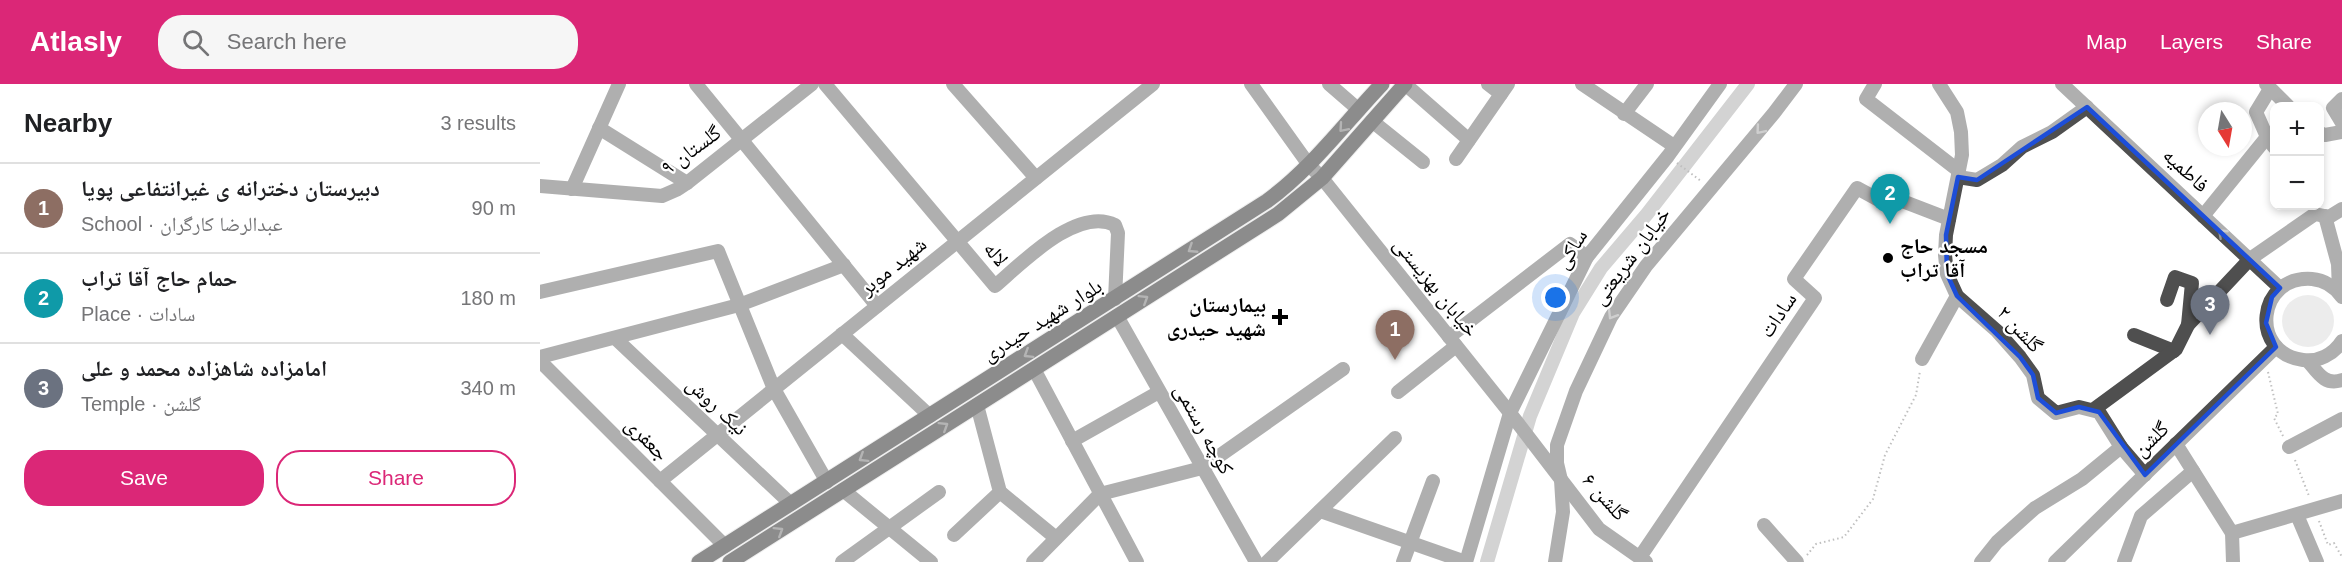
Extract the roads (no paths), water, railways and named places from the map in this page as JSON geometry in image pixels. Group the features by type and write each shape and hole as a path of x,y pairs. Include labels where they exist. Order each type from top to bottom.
{"main road":[{"name":"بلوار شهید حیدری","path":"730,562 835,483 930,416 1267,201 1309,165 1382,84"},
{"name":"بلوار شهید حیدری","path":"699,562 792,504 977,405 1278,214 1322,178 1405,84"}],"street":[{"path":"572,189 619,84"},
{"path":"696,84 877,306"},
{"name":"گلستان ۹","path":"540,186 662,196 687,183 812,84"},
{"name":"لاله","path":"825,84 995,286 1039,249 1072,228 1093,220 1106,220 1115,225 1118,233 1115,298"},
{"name":"شهید موبر","path":"660,481 1153,84"},
{"name":"خیابان بهزیستی","path":"1251,84 1309,165 1322,178 1540,453"},
{"path":"1329,84 1359,110"},
{"path":"1405,84 1469,140"},
{"path":"1455,159 1505,89 1488,84"},
{"path":"1582,84 1674,146"},
{"path":"1624,114 1647,84"},
{"name":"ساکی","path":"1466,562 1514,418 1587,257 1720,84"},
{"name":"خیابان شریعتی","path":"1555,562 1563,512 1557,445 1576,391 1611,316 1646,266 1796,84"},
{"path":"1875,84 1866,99 1958,174 1977,180 2002,165 2022,147 2052,132 2087,107"},
{"path":"1922,359 1957,296 1947,274 1945,255 1949,219 1962,155 1961,132 1957,112 1939,84"},
{"name":"فاطمیه","path":"2062,84 2280,288"},
{"path":"958,86 1036,178"},
{"path":"2270,140 2256,112 2268,86 2284,102"},
{"path":"2342,99 2333,108 2342,123"},
{"path":"1372,121 1423,162"},
{"path":"599,128 687,183"},
{"path":"2324,134 2342,132"},
{"path":"2203,216 2270,143"},
{"name":"سادات","path":"1643,560 1815,298 1794,279 1857,188 1890,206 1897,199 1949,219"},
{"path":"2093,410 2174,351 2187,325 2250,259 2315,214 2329,217 2342,209"},
{"path":"2325,216 2338,264 2340,295"},
{"path":"1398,392 1453,342 1570,244 1587,257"},
{"path":"540,292 718,251 774,389 835,483 931,562"},
{"path":"540,359 739,305 844,265"},
{"path":"2167,300 2175,277 2192,283 2187,325"},
{"path":"2340,295 2329,284 2317,279 2298,279 2280,288 2272,297 2266,316 2269,335 2276,346 2290,357 2308,361 2319,359 2330,354 2342,341"},
{"name":"گلشن ۲","path":"1957,296 1997,331 2020,357 2033,375 2038,398 2056,413 2079,407 2093,410"},
{"name":"کوچه رستمی","path":"1117,316 1256,562"},
{"path":"842,334 930,416"},
{"path":"2134,335 2174,351"},
{"name":"نیک روش","path":"615,338 792,504"},
{"name":"گلشن","path":"2057,561 2276,346"},
{"name":"جعفری","path":"540,359 725,546"},
{"path":"2308,361 2325,381 2333,383 2342,380"},
{"path":"1034,369 1137,562"},
{"path":"1033,562 1100,494 1202,468 1343,369"},
{"path":"1072,441 1159,392"},
{"path":"977,405 1000,492 1056,538"},
{"path":"2093,410 2099,412 2121,447 2145,475"},
{"path":"2289,447 2342,419"},
{"path":"1268,562 1395,438"},
{"path":"2176,444 2232,533 2233,562"},
{"path":"1981,562 1997,542 2035,508 2082,479 2121,447"},
{"name":"گلشن ۶","path":"1540,453 1599,529 1643,560"},
{"path":"2124,562 2141,516 2193,471"},
{"path":"1403,562 1433,481"},
{"path":"842,562 939,492"},
{"path":"954,535 1000,492"},
{"path":"2232,533 2342,501"},
{"path":"1320,511 1466,562"},
{"path":"2297,515 2317,562"},
{"path":"1764,525 1797,562"}],"waterway":[{"path":"1487,562 1530,416 1573,313 1601,268 1647,214 1748,84"}],"place":[{"name":"حمام حاج آقا تراب","path":"1890,224"},
{"name":"مسجد حاج آقا تراب","path":"1888,258"},
{"name":"بیمارستان شهید حیدری","path":"1280,317"},
{"name":"امامزاده شاهزاده محمد و علی","path":"2210,335"},
{"name":"دبیرستان دخترانه ی غیرانتفاعی پویا","path":"1395,360"}]}
